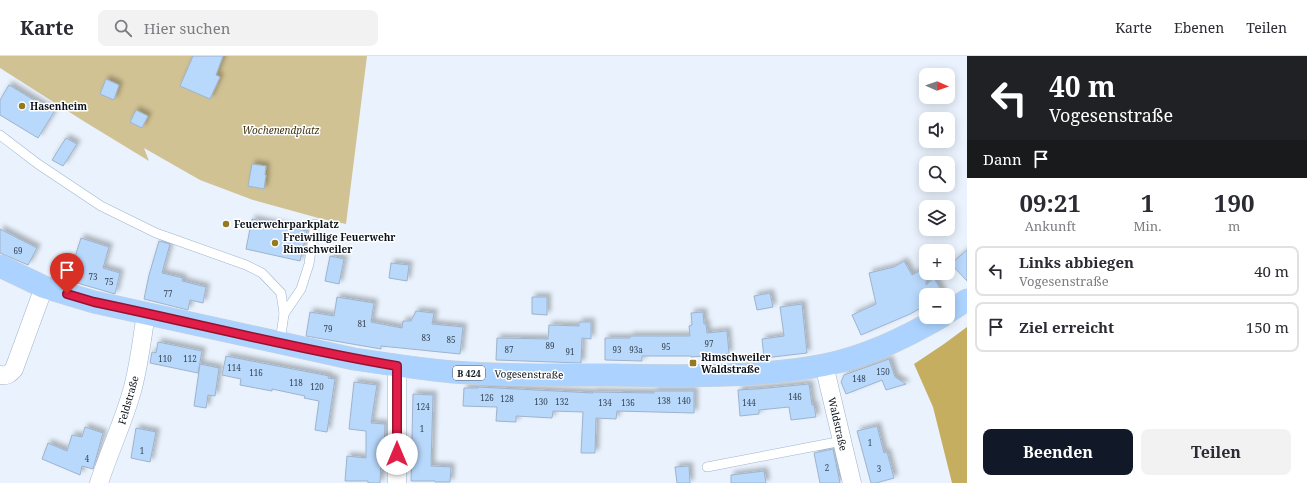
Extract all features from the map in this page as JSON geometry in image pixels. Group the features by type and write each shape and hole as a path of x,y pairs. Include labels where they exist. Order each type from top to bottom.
{"main road":[{"name":"Vogesenstraße","path":"0,266 44,287 94,302 354,359 397,366 454,372 491,374 685,376 765,372 824,365 859,356 894,342 928,324"},
{"path":"955,308 967,300"}],"street":[{"path":"0,374 5,376 10,374 14,369 44,287"},
{"name":"Feldstraße","path":"99,483 133,390 146,313"},
{"name":"Waldstraße","path":"824,365 852,483"},
{"path":"397,366 397,483"}],"lane":[{"path":"0,135 38,164 101,206 156,233 246,265 262,273 281,293 284,314 280,342"},
{"path":"284,314 301,289 309,264 315,224"},
{"path":"706,467 842,441"}],"green space":[{"name":"Wochenendplatz","path":"0,56 367,56 346,224 253,200 200,180 144,148 149,161 0,68"}],"shaded area":[{"path":"967,327 967,483 952,483 933,407 914,364"}],"building":[{"path":"193,56 223,56 216,75 220,77 210,99 180,86"},
{"path":"106,79 119,85 114,100 100,94"},
{"name":"Hasenheim","path":"9,85 54,112 38,138 0,115 0,100"},
{"path":"136,110 148,116 142,128 130,122"},
{"path":"66,138 77,144 63,166 52,160"},
{"path":"252,164 266,166 264,189 248,186"},
{"name":"Freiwillige Feuerwehr Rimschweiler","path":"252,219 307,231 300,261 246,249"},
{"path":"0,229 37,248 28,265 0,253"},
{"path":"81,238 109,247 103,268 120,273 115,294 60,278 66,258 74,260"},
{"path":"159,241 170,244 162,273 183,278 182,281 206,287 203,303 190,300 188,310 144,299"},
{"path":"967,250 967,281 955,268 955,260"},
{"path":"330,256 344,259 339,284 325,281"},
{"path":"904,261 912,275 919,271 919,280 926,280 926,285 932,280 935,280 940,288 919,288 919,309 861,335 852,315 876,304 869,273 894,267"},
{"path":"391,263 409,265 407,281 389,278"},
{"path":"770,293 773,307 757,310 754,296"},
{"path":"337,297 374,303 371,322 402,328 403,321 411,321 416,311 434,313 432,324 463,327 460,354 381,346 381,349 306,336 310,312 334,316"},
{"path":"532,297 547,297 547,315 532,314"},
{"path":"802,304 807,353 764,358 762,339 784,336 780,307"},
{"path":"703,312 704,324 706,324 707,333 727,331 729,354 691,357 642,356 642,361 605,360 605,338 630,338 630,336 690,336 689,326 692,325 691,313"},
{"path":"579,322 591,322 591,339 582,338 581,363 496,360 497,338 548,339 549,325 579,326"},
{"path":"158,342 202,351 198,373 150,363 152,352 156,353"},
{"path":"226,356 329,376 328,378 335,379 327,432 315,430 319,401 304,398 305,396 272,389 272,391 240,385 241,379 222,375"},
{"path":"889,359 895,377 906,384 886,390 882,380 846,394 841,382 844,375"},
{"path":"200,364 219,368 215,396 208,395 206,408 194,406"},
{"path":"354,382 377,385 371,423 385,424 384,462 381,462 380,483 368,483 368,481 345,481 347,456 366,458 366,431 349,429"},
{"path":"809,384 812,405 814,405 816,417 791,420 789,407 759,410 759,414 740,416 738,390"},
{"path":"478,387 593,393 654,393 654,391 694,391 694,413 617,411 616,419 596,418 595,453 581,453 583,412 553,411 552,418 516,416 516,422 496,421 497,407 463,406 464,388"},
{"path":"413,394 433,395 431,466 451,467 450,482 411,481"},
{"path":"877,426 884,453 887,452 894,478 871,483 857,431"},
{"path":"85,427 103,433 93,469 82,466 80,475 42,459 48,443 67,451 72,435 82,437"},
{"path":"136,428 156,432 150,462 131,458"},
{"path":"833,449 840,483 820,483 814,453"},
{"path":"689,466 690,483 677,483 675,467"},
{"path":"764,471 766,483 731,483 731,475"}],"place":[{"name":"Hasenheim","path":"22,106"},
{"name":"Feuerwehrparkplatz","path":"226,224"},
{"name":"Freiwillige Feuerwehr Rimschweiler","path":"275,243"},
{"name":"Rimschweiler Waldstraße","path":"693,363"}],"route":[{"path":"67,294 94,302 354,359 397,366 397,454"}]}
